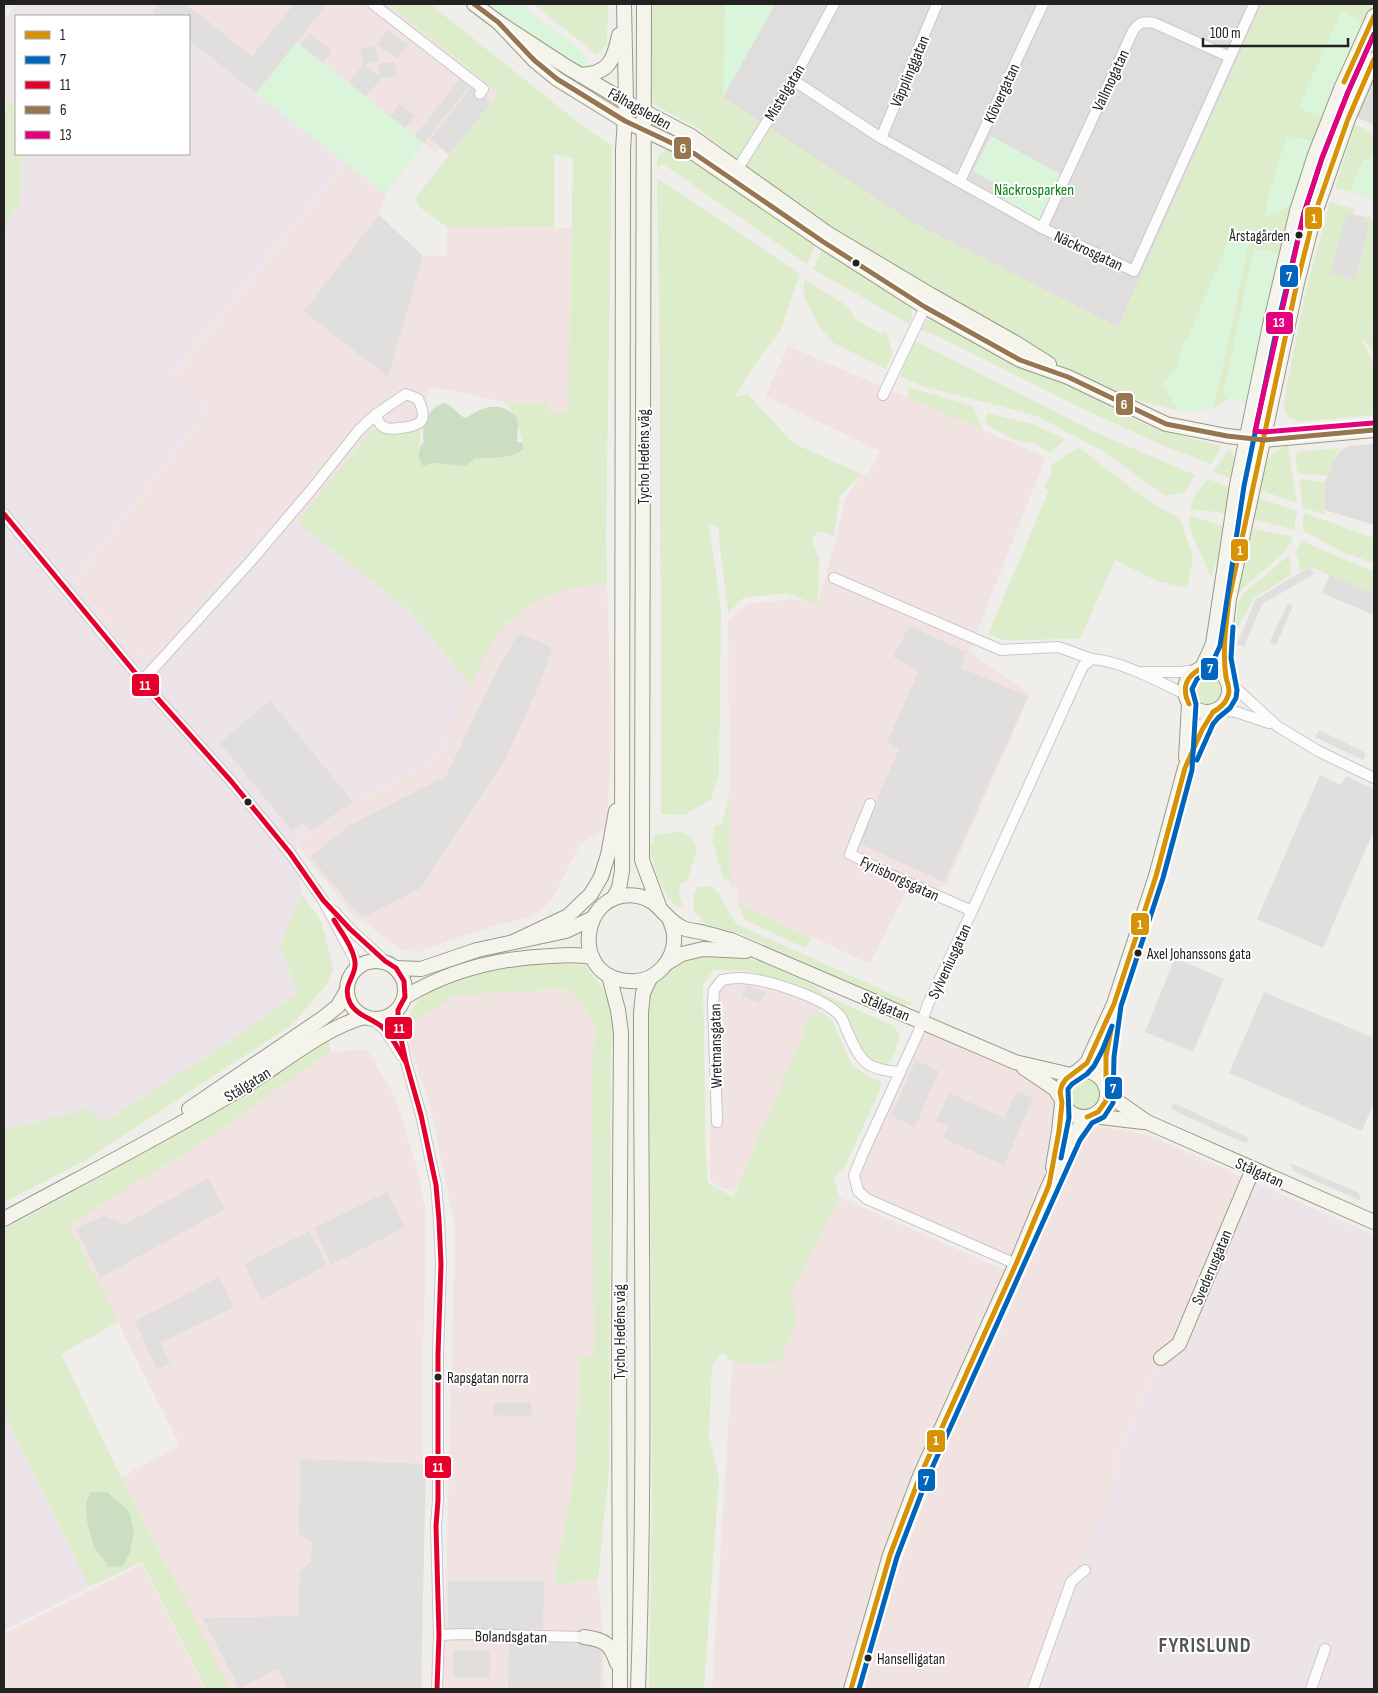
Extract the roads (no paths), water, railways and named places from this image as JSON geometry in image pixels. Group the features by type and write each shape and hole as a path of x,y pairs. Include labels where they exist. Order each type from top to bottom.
{"main road":[{"name":"Fålhagsleden","path":"474,4 498,22 580,75 644,112 691,136 734,174"},
{"name":"Tycho Hedéns väg","path":"644,4 642,860 659,906"},
{"name":"Tycho Hedéns väg","path":"613,899 619,888 622,871 623,170 626,102 624,7"},
{"path":"580,75 596,73 614,57 624,7"},
{"path":"1185,768 1187,680 1191,674 1199,669 1213,644 1246,438 1297,210 1315,155 1341,89 1374,16"},
{"name":"Fålhagsleden","path":"498,22 534,60 557,79 625,121 734,174 827,233 928,301 1014,342 1068,377 1166,424 1264,440 1374,430"},
{"path":"1049,1185 1059,1131 1062,1085 1087,1063 1114,1004 1156,876 1185,768 1202,730 1227,700 1229,694 1224,644 1229,599 1298,283 1314,216 1348,118 1374,59"},
{"path":"644,164 659,146 677,146"},
{"path":"1199,669 1215,669 1227,679"},
{"path":"1187,699 1200,712 1216,711"},
{"path":"513,942 568,916 591,894 601,877 608,855 622,771"},
{"path":"625,896 649,899 659,906 670,920 674,935 673,950 667,963 659,972 650,978 636,982 622,981 609,976 596,965 588,944 588,931 593,918 602,907 613,899 625,896"},
{"path":"390,965 404,981 405,997 398,1010 389,1016 369,1018 352,1007 346,992 347,982 355,968 367,962 376,960 408,970 421,969 477,950 566,931 593,918"},
{"name":"Stålgatan","path":"670,920 684,928 731,940 1015,1062 1055,1089 1061,1100"},
{"name":"Stålgatan","path":"667,963 682,954 703,949 730,949 756,952"},
{"path":"405,997 434,981 467,969 507,960 580,954 592,957"},
{"name":"Tycho Hedéns väg","path":"609,976 618,1010 621,1033 619,1327 620,1689"},
{"name":"Tycho Hedéns väg","path":"638,1689 641,1622 641,1013 643,993 650,978"},
{"name":"Stålgatan","path":"130,1151 323,1018 338,1006 346,992"},
{"path":"850,1689 890,1555 920,1476 1072,1136 1090,1117 1103,1107 1106,1090 1106,1056 1114,1004"},
{"name":"Stålgatan","path":"4,1219 171,1130 247,1085 332,1030 356,1019 369,1018"},
{"name":"Stålgatan","path":"1015,1062 1074,1073"},
{"path":"1074,1073 1084,1071 1097,1075 1106,1090"},
{"name":"Stålgatan","path":"1106,1090 1147,1122 1374,1222"},
{"path":"1061,1100 1066,1110 1072,1114 1079,1117 1090,1117"},
{"name":"Stålgatan","path":"1090,1117 1147,1122"},
{"name":"Svederusgatan","path":"1161,1358 1179,1344 1253,1169"},
{"path":"584,1637 604,1634 620,1617"},
{"path":"584,1637 598,1639 607,1644 612,1650 620,1671"}],"street":[{"path":"373,4 483,89 480,94"},
{"name":"Mistelgatan","path":"734,174 793,80 834,4"},
{"name":"Väpplinggatan","path":"881,138 937,4"},
{"name":"Klövergatan","path":"960,181 1043,4"},
{"name":"Näckrosgatan","path":"793,80 881,138 1042,228 1134,271 1254,4"},
{"name":"Vallmogatan","path":"1042,228 1137,24 1143,21 1154,23 1230,57"},
{"path":"882,395 928,301"},
{"path":"142,680 250,562 359,430 375,415 406,394 418,400 423,409 422,420 418,425 411,427 387,429 381,425 375,415"},
{"path":"4,514 142,680 231,781 290,853 323,900 355,960 355,968"},
{"path":"834,578 1001,650 1058,647 1092,659 1106,660 1137,672 1166,684 1187,699"},
{"name":"Sylveniusgatan","path":"1016,1264 867,1199 858,1191 854,1176 918,1033 921,1021 1083,666 1092,659"},
{"path":"1137,672 1181,672 1199,669"},
{"path":"1227,679 1277,726 1318,751 1374,778"},
{"path":"1216,711 1242,714 1277,726"},
{"name":"Fyrisborgsgatan","path":"870,804 850,854 891,875 972,911"},
{"path":"323,900 350,929 390,965"},
{"name":"Wretmansgatan","path":"716,1122 713,1003 714,990 722,980 738,978 764,982 780,986 815,1000 841,1018 856,1051 867,1064 884,1071 900,1072"},
{"path":"398,1010 398,1025 406,1062 421,1114 436,1186 439,1220 441,1264 438,1354 438,1500 436,1526 439,1635 437,1689"},
{"path":"369,1018 385,1030 406,1062"},
{"path":"1033,1689 1071,1582 1085,1570"},
{"name":"Bolandsgatan","path":"439,1635 584,1637"},
{"path":"1311,1689 1325,1649"}],"place":[{"name":"Årstagården","path":"1299,235"},
{"name":"Axel Johanssons gata","path":"1138,953"},
{"name":"Rapsgatan norra","path":"438,1377"},
{"name":"Hanselligatan","path":"868,1658"}],"district":[{"name":"FYRISLUND","path":"1205,1645"}],"park label":[{"name":"Näckrosparken","path":"1034,189"}]}
